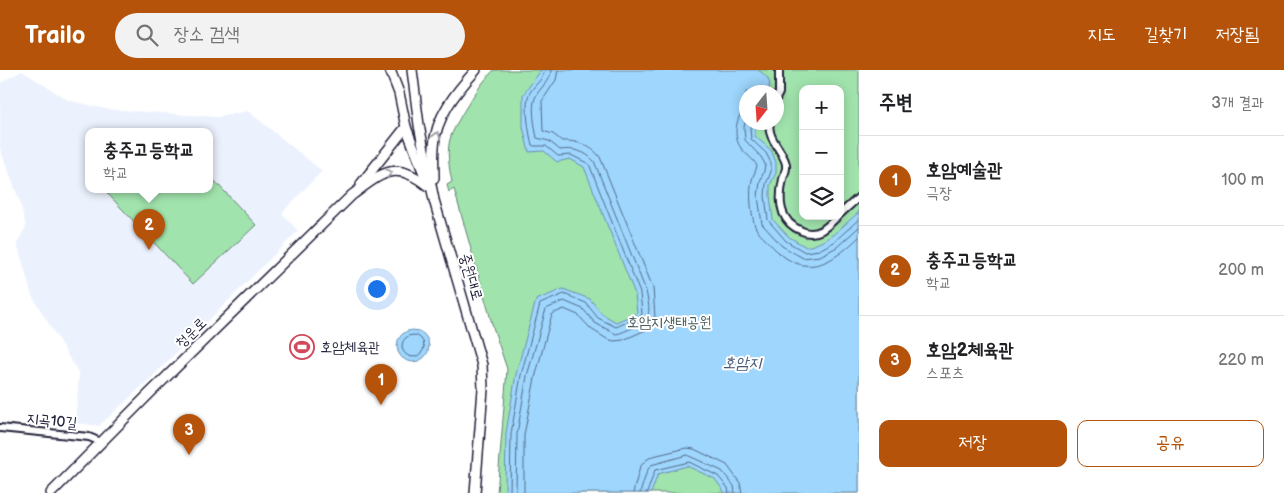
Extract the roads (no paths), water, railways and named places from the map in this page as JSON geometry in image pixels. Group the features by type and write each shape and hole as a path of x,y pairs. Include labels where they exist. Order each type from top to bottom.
{"street":[{"path":"390,70 399,93 406,127 434,200"},
{"name":"중원대로","path":"412,70 419,125 434,200 482,365 484,389 475,493"},
{"path":"434,200 434,144 442,118 457,92 476,70"},
{"path":"779,70 779,85"},
{"path":"352,196 406,127"},
{"path":"768,130 776,147 783,155 786,168 782,181 781,204 785,220 796,229 807,234 821,232 834,220"},
{"path":"352,196 378,176 401,171 415,176 428,186"},
{"name":"청운로","path":"51,493 152,390 352,196"},
{"path":"844,210 859,197"},
{"name":"지곡10길","path":"0,428 89,437 101,442"}],"water":[{"name":"호암지","path":"541,70 758,70 767,77 770,85 739,85 739,130 755,130 755,136 771,150 776,162 776,173 770,185 773,220 789,237 806,247 829,238 859,212 859,493 725,493 715,479 687,466 658,474 651,493 505,493 506,433 516,374 536,300 563,289 590,299 602,314 616,322 637,313 635,294 584,167 570,159 557,162 544,151 529,152 523,127 523,95"},
{"path":"413,330 419,331 424,335 428,340 428,352 424,357 419,361 413,362 407,361 402,357 398,352 397,346 398,340 402,335 407,331"}],"place":[{"name":"충주고등학교","path":"149,250"},
{"name":"호암체육관","path":"302,347"},
{"name":"호암예술관","path":"381,405"},
{"name":"호암2체육관","path":"189,455"}],"park label":[{"name":"호암지생태공원","path":"669,322"}]}
